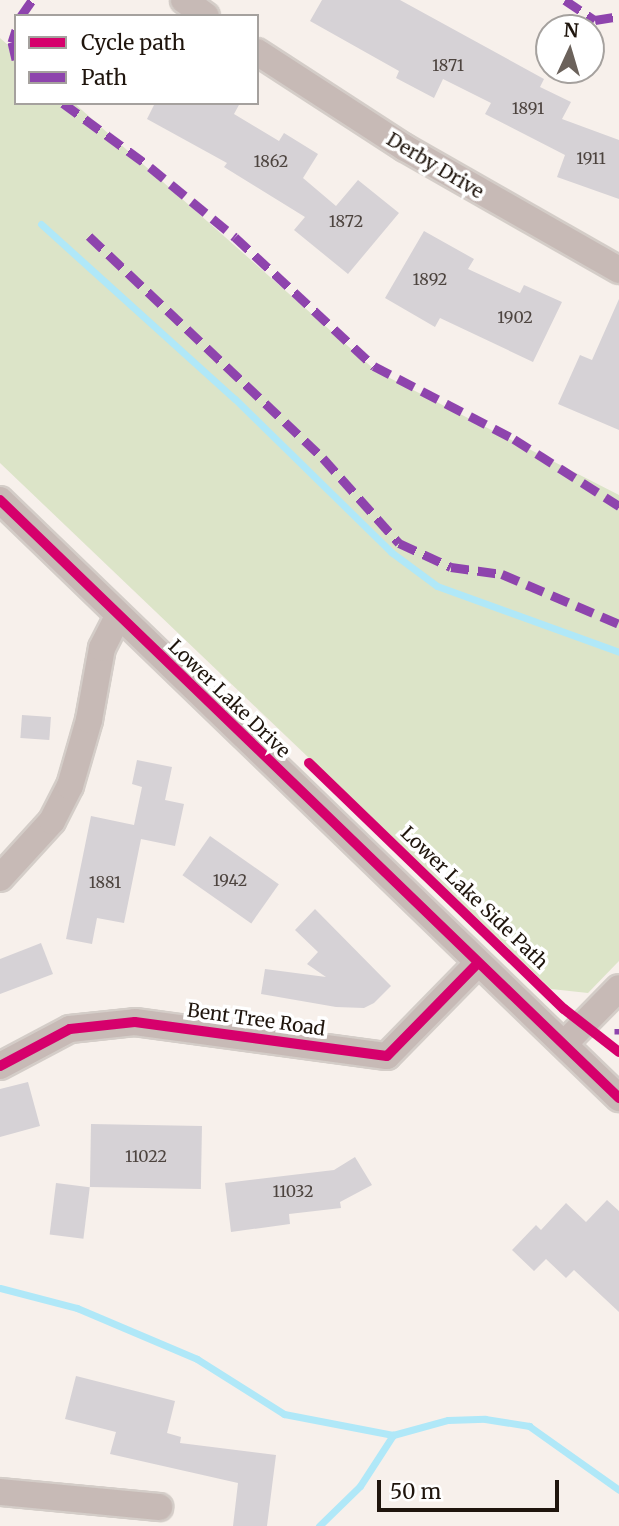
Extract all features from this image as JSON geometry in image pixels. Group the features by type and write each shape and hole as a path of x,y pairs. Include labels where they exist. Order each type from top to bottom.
{"street":[{"path":"184,0 203,14"},
{"name":"Derby Drive","path":"259,53 405,148 619,270"},
{"name":"Lower Lake Drive","path":"0,500 619,1098"},
{"path":"0,878 52,821 70,786 89,720 102,648 118,616"},
{"name":"Bent Tree Road","path":"0,1066 69,1029 135,1021 387,1056 478,963"},
{"path":"564,1044 619,988"},
{"path":"0,1492 159,1507"}],"green space":[{"path":"0,38 14,50 14,105 76,105 376,371 619,495 619,961 588,993 551,989 0,463"}],"building":[{"path":"322,0 400,0 535,74 535,84 542,84 540,87 571,102 562,119 619,140 619,199 557,177 565,155 485,114 491,103 443,79 434,98 396,78 399,71 310,21"},
{"path":"154,105 239,105 234,114 279,141 284,133 318,154 303,178 336,206 358,180 399,213 348,274 294,230 305,217 224,167 227,163 147,119"},
{"path":"424,231 474,259 468,269 520,293 524,285 562,302 533,362 440,318 435,327 385,298"},
{"path":"619,299 619,430 558,404 580,355 592,360"},
{"path":"22,715 51,717 49,740 20,738"},
{"path":"137,760 172,767 165,800 184,804 175,846 141,839 124,923 97,918 92,944 66,939 91,816 134,825 142,787 132,784"},
{"path":"210,836 279,884 251,923 182,875"},
{"path":"315,909 391,986 374,1003 364,1008 336,1007 261,994 265,969 326,977 307,964 318,952 295,930"},
{"path":"41,943 53,974 0,994 0,959"},
{"path":"28,1082 40,1126 0,1137 0,1089"},
{"path":"91,1124 202,1126 201,1189 90,1187"},
{"path":"355,1157 372,1185 340,1202 341,1208 289,1214 290,1224 231,1232 225,1183 334,1170"},
{"path":"56,1183 90,1187 83,1239 50,1235"},
{"path":"607,1200 619,1211 619,1312 574,1270 566,1278 546,1259 534,1271 512,1250 536,1225 541,1230 566,1203 586,1222"},
{"path":"76,1376 175,1401 167,1433 181,1437 180,1443 276,1455 267,1526 233,1526 238,1483 110,1454 116,1432 65,1419"}],"waterway":[{"path":"41,224 235,399 391,552 437,586 619,652"},
{"path":"0,1288 77,1308 197,1359 284,1414 393,1435 448,1420 485,1419 529,1426 619,1490"},
{"path":"319,1526 360,1486 393,1435"}],"marked path":[{"path":"22,14 32,0"},
{"path":"565,0 595,20 619,16"},
{"path":"14,36 14,51"},
{"path":"66,105 150,167 235,237 374,366 514,439 619,506"},
{"path":"89,236 323,458 399,543 451,567 502,574 619,624"},
{"path":"619,1028 619,1034"}],"cycle path":[{"path":"0,500 619,1098"},
{"name":"Lower Lake Side Path","path":"309,763 564,1009 619,1052"},
{"path":"0,1066 70,1029 135,1022 387,1056 478,963"}]}
